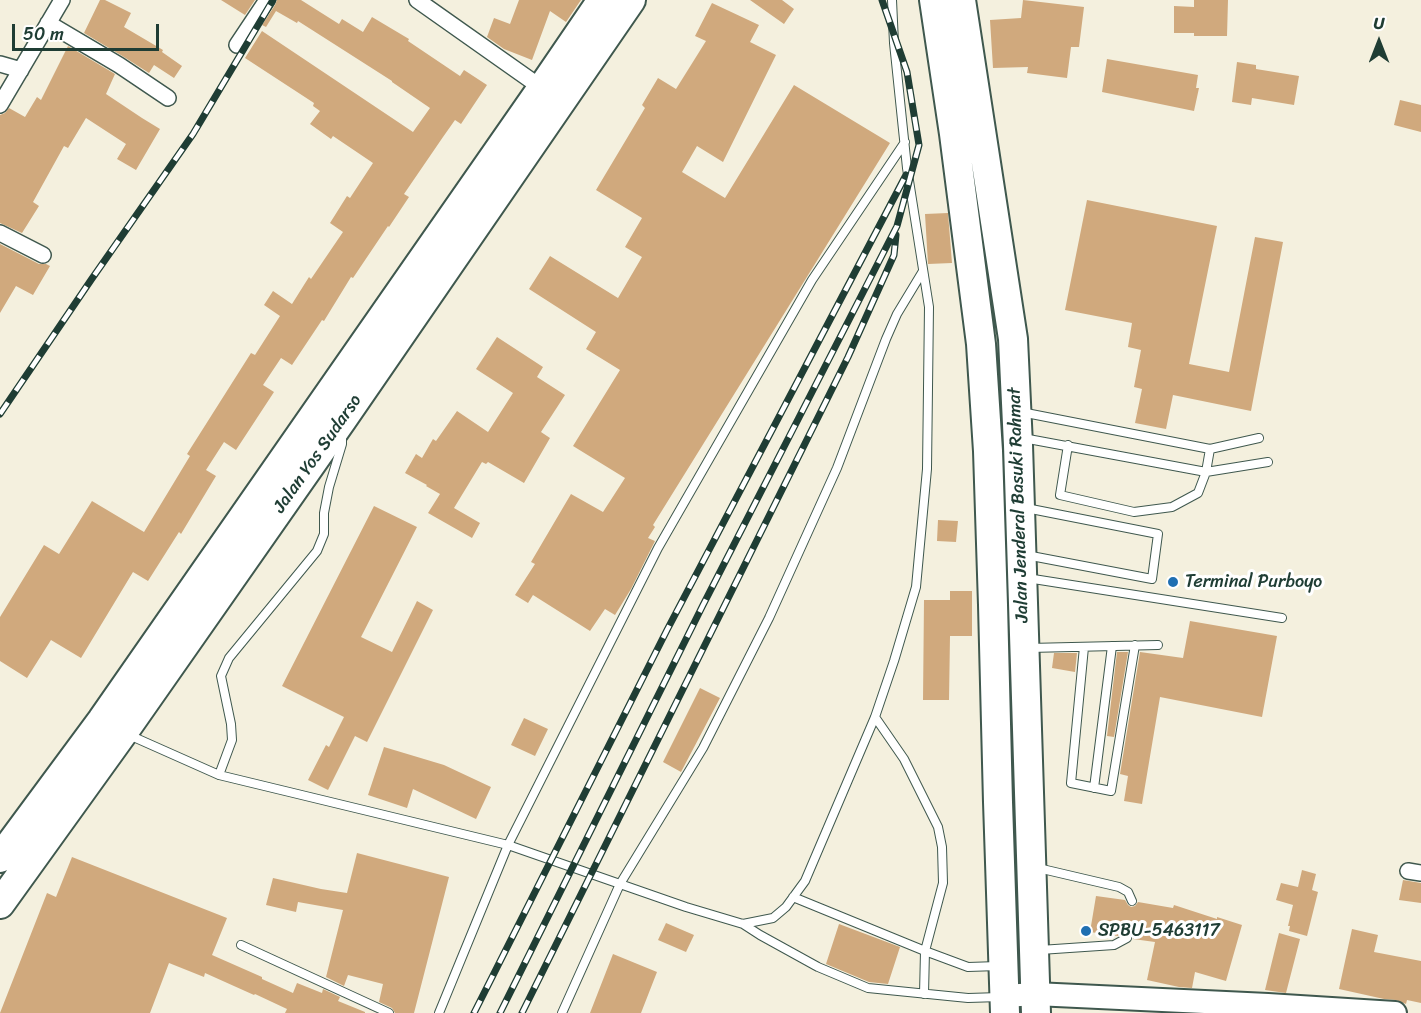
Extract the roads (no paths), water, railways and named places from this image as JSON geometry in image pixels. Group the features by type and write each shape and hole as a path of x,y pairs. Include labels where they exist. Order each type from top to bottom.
{"highway":[{"name":"Jalan Yos Sudarso","path":"112,726 342,420 552,94 602,0"},
{"name":"Jalan Yos Sudarso","path":"5,882 552,94 631,0"},
{"name":"Jalan Jenderal Basuki Rahmat","path":"934,0 981,344 988,451 993,605 1018,958 1036,1004"},
{"name":"Jalan Jenderal Basuki Rahmat","path":"961,0 1013,339 1017,424 1030,866 1018,958 1005,1005"},
{"path":"993,605 1022,578"}],"street":[{"path":"0,105 62,0"},
{"path":"237,45 267,0"},
{"path":"417,0 552,94"},
{"path":"48,23 119,65 168,98"},
{"path":"0,64 21,70"},
{"path":"0,233 43,255"},
{"path":"1005,1005 1207,1002 1395,1013"}],"lane":[{"path":"743,924 773,918 786,907 805,881 875,717 916,587 927,469 928,307 905,142 891,0"},
{"path":"439,1013 508,845 658,548 812,280 905,142"},
{"path":"562,1013 620,884 703,748 769,618 837,468 897,314 923,271"},
{"path":"219,775 232,740 221,676 228,658 317,551 324,534 324,513 329,487 342,444 342,420"},
{"path":"1017,424 1068,445 1206,471 1268,462"},
{"path":"1017,424 1210,449 1259,438"},
{"path":"1068,445 1060,495 1134,512 1172,507 1198,493 1206,471 1210,449"},
{"path":"1020,507 1158,534 1152,579 1022,578"},
{"path":"1022,578 1282,618"},
{"path":"1084,647 1071,783 1111,791 1135,645"},
{"path":"1024,649 1158,645"},
{"path":"1095,788 1112,646"},
{"path":"875,717 904,759 938,827 942,847 942,883 925,951 924,994"},
{"path":"112,726 219,775 508,845 686,907 743,924 818,968 868,988 968,998 1005,1005"},
{"path":"1030,866 1119,887 1128,892 1132,901"},
{"path":"794,897 968,967 1114,945 1127,938"},
{"path":"241,945 389,1013"}],"railway":[{"path":"0,414 193,134 273,0"},
{"path":"500,1013 703,605 897,226 919,145 907,72 882,0"},
{"path":"474,1013 667,630 906,175"},
{"path":"522,1013 848,357 894,255 896,235"}],"place":[{"name":"Terminal Purboyo","path":"1173,582"},
{"name":"SPBU-5463117","path":"1086,931"}]}
